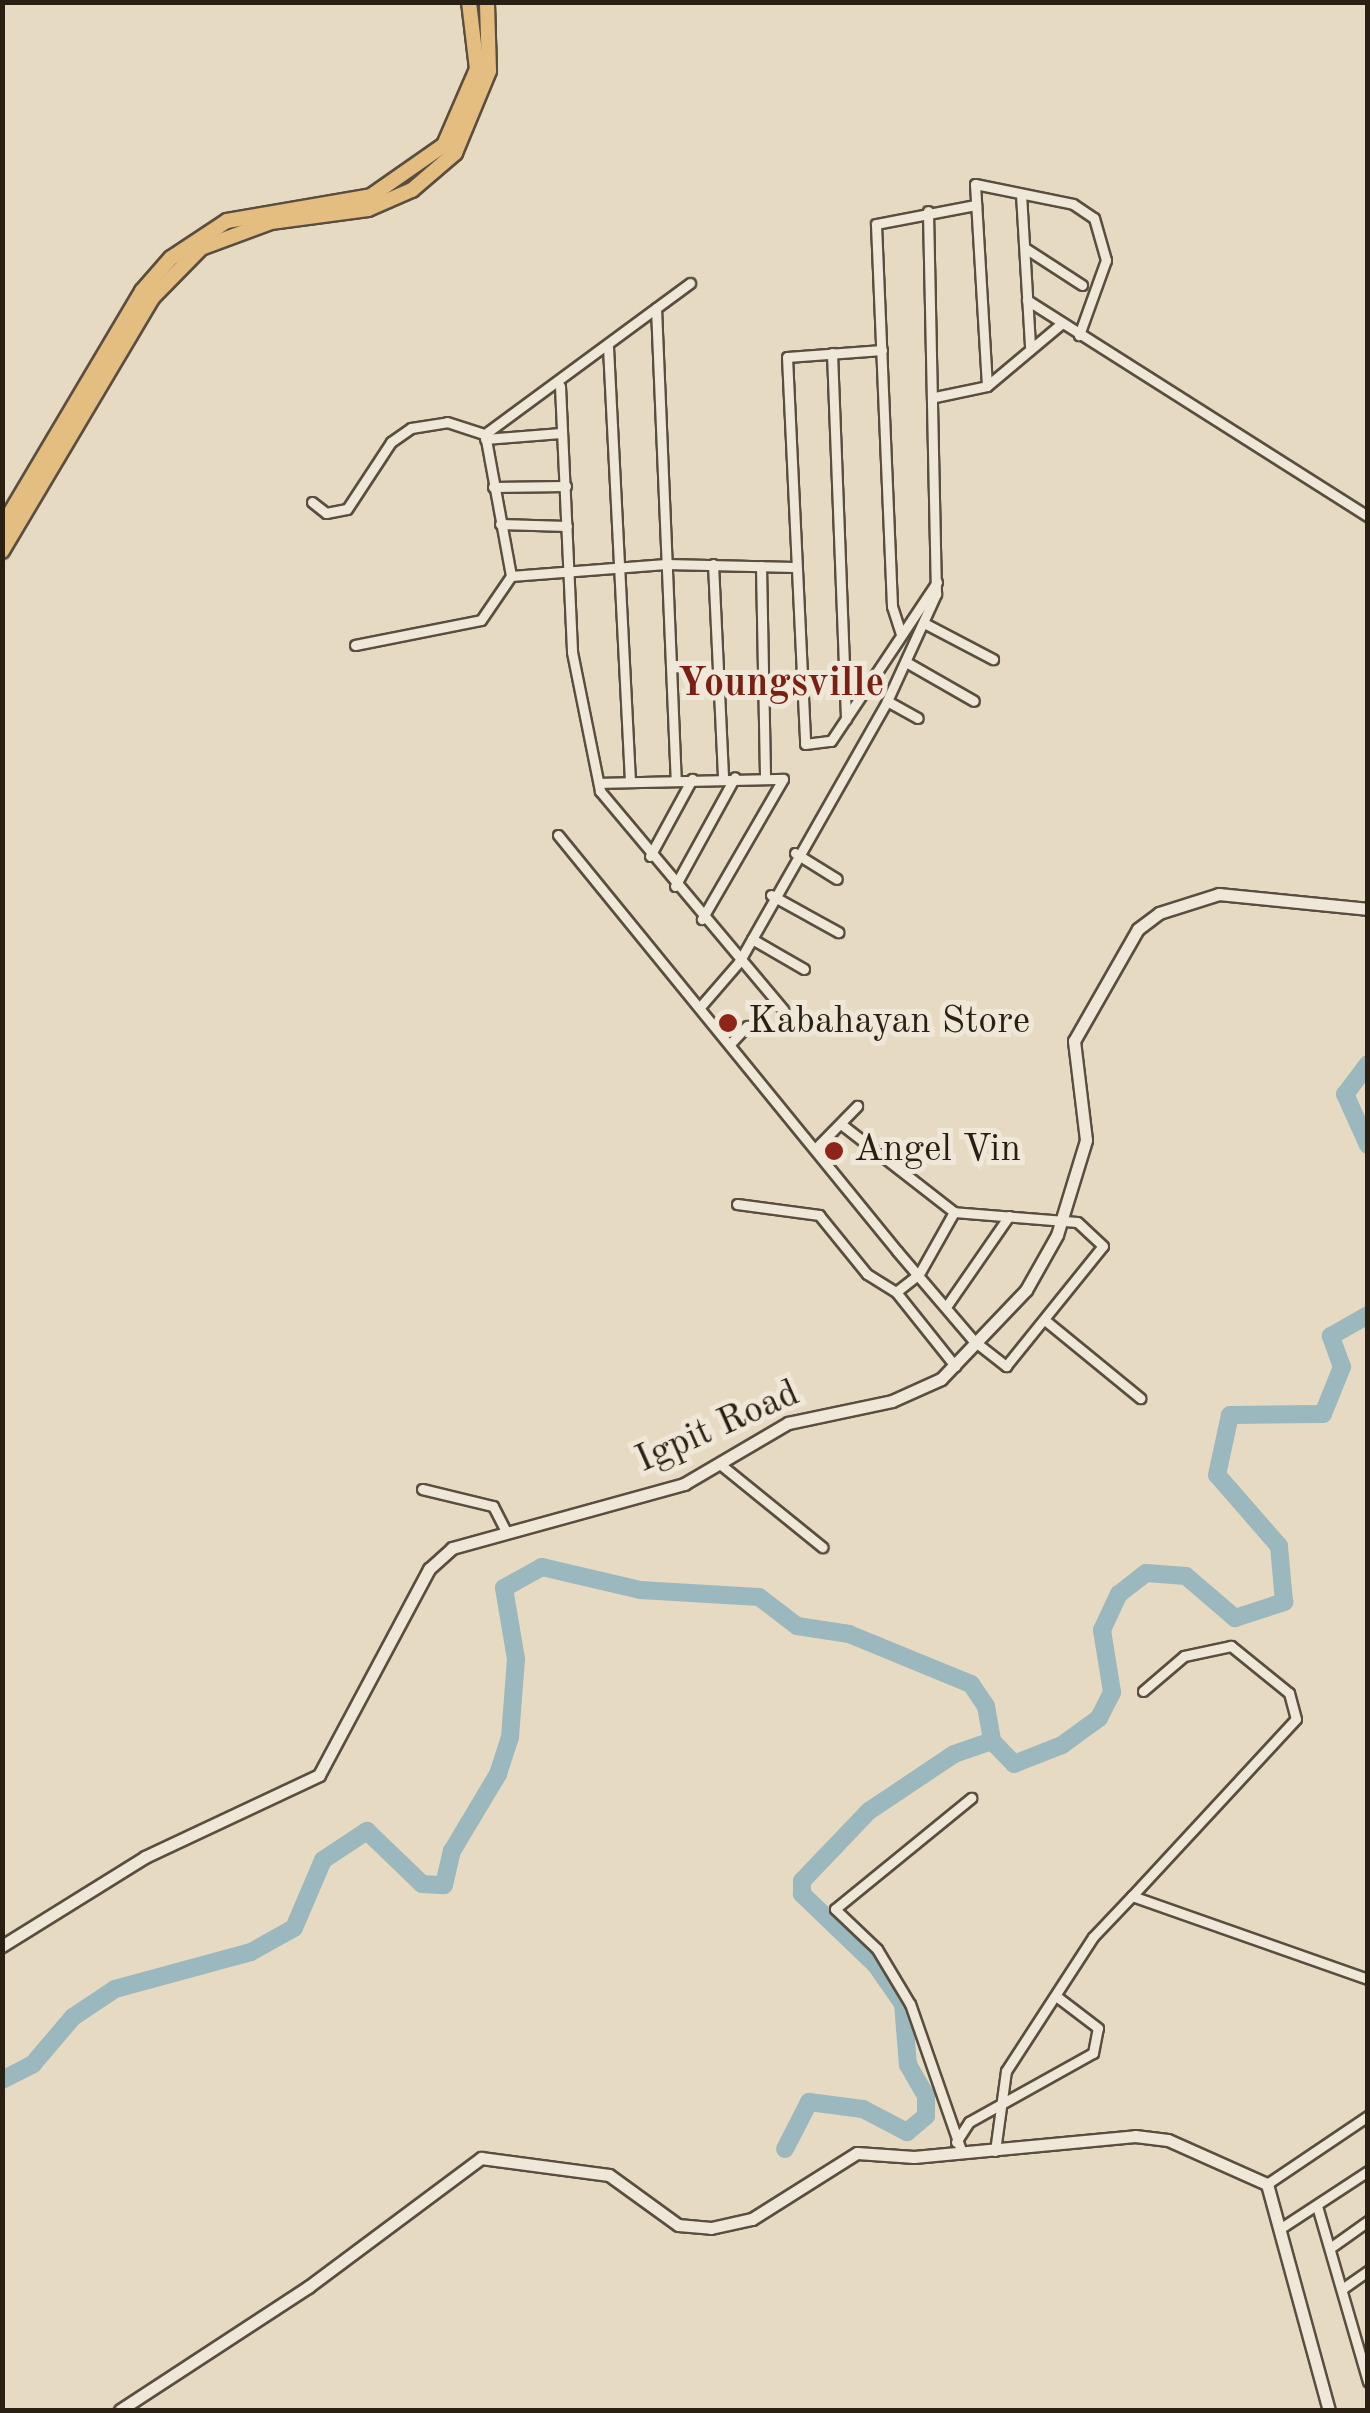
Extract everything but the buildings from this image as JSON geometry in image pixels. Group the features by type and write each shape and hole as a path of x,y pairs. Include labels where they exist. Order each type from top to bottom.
{"main road":[{"path":"2,527 142,291 172,258 227,221 371,196 444,145 477,69 469,2"},
{"path":"2,550 152,298 201,248 271,222 368,210 412,190 455,153 489,71 488,2"}],"street":[{"path":"988,386 976,205 979,183 1073,204 1094,218 1106,260 1079,335"},
{"path":"1022,194 1030,348"},
{"path":"902,634 892,606 876,224 928,211 976,205"},
{"path":"700,1007 739,962 795,854 886,701 924,623 938,579 928,211"},
{"path":"1025,248 1082,284"},
{"path":"485,436 560,386 690,283"},
{"path":"1027,300 1368,516"},
{"path":"656,308 676,780"},
{"path":"934,397 988,386 1062,323"},
{"path":"608,346 616,568 630,781"},
{"path":"882,350 787,357 802,740 824,746 938,579"},
{"path":"832,353 846,719"},
{"path":"560,386 574,669 600,784 650,856 783,1009"},
{"path":"312,502 326,513 346,508 391,442 411,428 446,422 485,436 562,433"},
{"path":"355,645 481,620 511,576 485,436"},
{"path":"493,487 566,486"},
{"path":"500,524 567,526"},
{"path":"511,576 666,564 794,566"},
{"path":"712,564 723,778"},
{"path":"761,566 765,775"},
{"path":"924,623 993,659"},
{"path":"906,662 974,701"},
{"path":"886,701 918,718"},
{"path":"600,784 765,775 783,782 702,919"},
{"path":"675,886 735,777"},
{"path":"650,856 692,779"},
{"path":"558,835 919,1274 948,1304 974,1342 1006,1366 1104,1252 1083,1225 1064,1220 954,1212 842,1124"},
{"path":"795,854 837,879"},
{"name":"Igpit Road","path":"2,1946 175,1842 312,1780 330,1762 438,1557 505,1530 674,1487 788,1423 892,1401 955,1366 1026,1290 1064,1220 1086,1140 1074,1042 1138,929 1159,913 1219,894 1368,908"},
{"path":"772,895 838,932"},
{"path":"752,939 804,969"},
{"path":"730,1044 748,1026"},
{"path":"816,1148 858,1106"},
{"path":"736,1204 819,1215 867,1274 896,1292 955,1366"},
{"path":"896,1292 919,1274 954,1212"},
{"path":"948,1304 1009,1216"},
{"path":"1046,1321 1140,1398"},
{"path":"720,1464 822,1547"},
{"path":"422,1490 492,1506 505,1530"},
{"path":"995,2151 996,2111 1006,2070 1093,1937 1296,1719 1288,1693 1231,1646 1184,1656 1143,1691"},
{"path":"959,2148 910,2004 878,1950 834,1908 971,1798"},
{"path":"1132,1896 1368,1978"},
{"path":"959,2148 969,2122 1077,2065 1100,2040 1098,2028 1056,1996"},
{"path":"1267,2184 1368,2116"},
{"path":"120,2410 308,2286 481,2158 608,2175 678,2225 712,2228 752,2219 857,2153 959,2148 995,2151 1151,2136 1267,2184 1329,2410"},
{"path":"1281,2228 1368,2170"},
{"path":"1317,2206 1368,2382"},
{"path":"1330,2248 1368,2221"},
{"path":"1342,2288 1368,2271"},
{"path":"1356,2336 1368,2328"}],"waterway":[{"path":"1368,1064 1345,1094 1368,1145"},
{"path":"2,2080 33,2064 73,2017 115,1989 251,1952 294,1928 323,1860 367,1831 422,1884 444,1885 452,1851 498,1774 510,1737 516,1659 504,1588 542,1567 640,1590 759,1597 797,1626 849,1634 971,1684 986,1706 992,1741 1014,1764 1062,1745 1099,1718 1112,1692 1102,1630 1119,1594 1146,1573 1186,1576 1235,1618 1284,1602 1279,1546 1217,1475 1230,1415 1323,1414 1342,1367 1331,1336 1368,1315"},
{"path":"785,2149 809,2102 863,2109 907,2132 926,2116 926,2096 908,2065 903,2004 876,1965 802,1894 802,1881 869,1811 954,1754 992,1741"}],"place":[{"name":"Kabahayan Store","path":"728,1023"},
{"name":"Angel Vin","path":"834,1151"}],"district":[{"name":"Youngsville","path":"781,685"}]}
